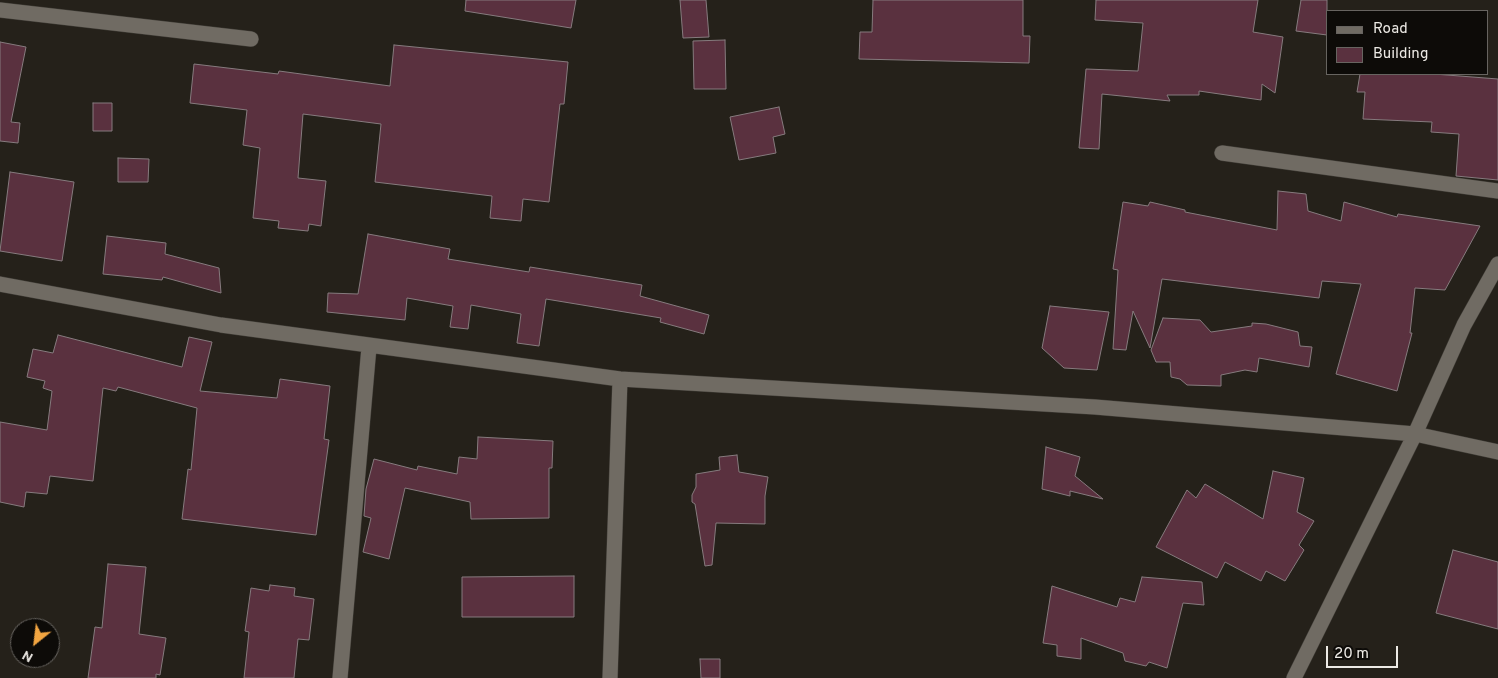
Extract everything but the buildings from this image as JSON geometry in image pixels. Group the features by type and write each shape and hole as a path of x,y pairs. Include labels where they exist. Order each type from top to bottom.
{"street":[{"path":"0,10 251,38"},
{"path":"1222,153 1498,191"},
{"path":"1294,678 1415,434 1464,325 1498,264"},
{"path":"0,284 221,325 620,379 1095,407 1415,434 1498,452"},
{"path":"340,678 369,346"},
{"path":"610,678 620,379"}]}
